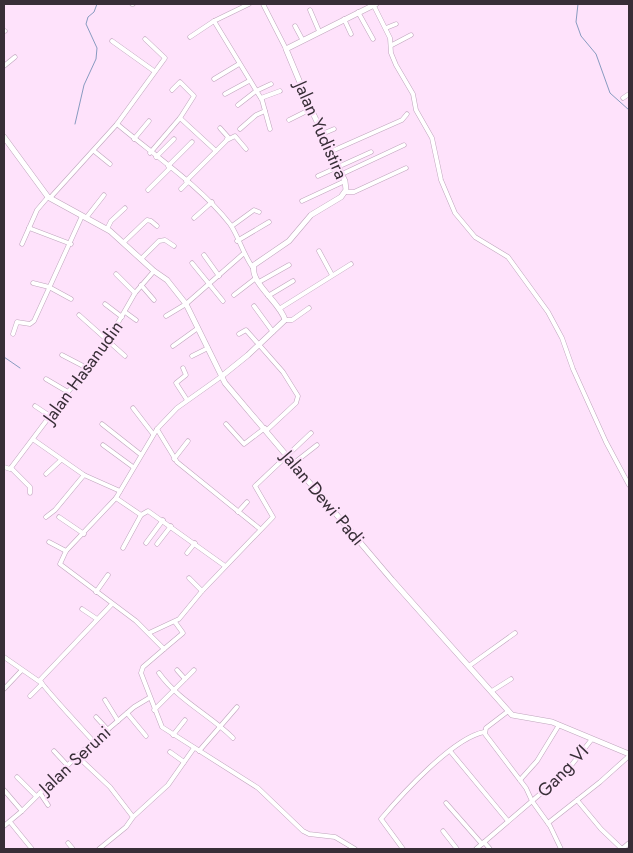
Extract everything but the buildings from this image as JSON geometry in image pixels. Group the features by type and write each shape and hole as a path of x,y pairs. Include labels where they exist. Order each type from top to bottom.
{"street":[{"path":"190,37 214,22 250,4"},
{"path":"263,4 286,49 302,39 374,4 386,28 392,45 391,53 396,66 413,94 416,110 432,138 441,180 455,214 475,237 508,257 548,312 562,338 573,369 606,442 629,485"},
{"path":"310,10 319,32"},
{"path":"358,12 372,39"},
{"path":"344,19 351,34"},
{"path":"214,22 261,98 270,129"},
{"path":"386,28 396,24"},
{"path":"295,26 302,39"},
{"path":"392,45 411,35"},
{"path":"22,244 37,210 94,151 117,124 165,56 145,39"},
{"path":"112,41 154,71"},
{"name":"Jalan Yudistira","path":"253,268 256,263 289,241 311,215 337,200 345,192 345,181 332,151 322,134 286,49"},
{"path":"4,66 15,57"},
{"path":"214,79 239,64"},
{"path":"225,94 249,80"},
{"path":"150,152 180,118 194,95 180,82 172,90"},
{"path":"238,105 256,91 271,84"},
{"path":"261,98 280,91"},
{"path":"623,98 629,94"},
{"path":"289,120 311,109"},
{"path":"240,129 256,115 265,111"},
{"path":"332,151 402,120 406,114"},
{"path":"180,118 216,151"},
{"path":"134,139 149,121"},
{"path":"117,124 212,202 232,226 243,254 285,320"},
{"path":"220,128 228,137 226,141"},
{"path":"322,134 334,130"},
{"path":"181,189 226,141 235,136 246,149"},
{"path":"4,137 49,197"},
{"path":"156,157 174,139"},
{"path":"148,190 192,142"},
{"path":"342,174 404,145"},
{"path":"94,151 110,164"},
{"path":"318,176 371,152"},
{"path":"345,192 354,192 406,168"},
{"path":"302,201 345,181"},
{"path":"13,334 17,322 30,324 34,321 84,217 104,195"},
{"name":"Jalan Dewi Padi","path":"49,197 107,229 124,242 154,271 168,280 186,304 222,376 392,580 492,691 507,712"},
{"path":"194,218 212,202"},
{"path":"107,229 111,222 125,208"},
{"path":"232,226 254,210 259,212"},
{"path":"124,242 147,220 156,226"},
{"path":"237,241 269,222"},
{"path":"29,228 71,244"},
{"path":"141,259 159,241 165,240 174,246"},
{"path":"319,251 332,275"},
{"path":"166,316 186,304 243,254"},
{"path":"204,255 219,276"},
{"path":"192,263 223,301"},
{"path":"279,309 351,264"},
{"path":"234,295 258,280 289,265"},
{"name":"Jalan Hasanudin","path":"8,468 34,440 68,392 108,342 135,293 154,271"},
{"path":"116,274 135,293"},
{"path":"268,296 293,281"},
{"path":"33,283 49,287 71,299"},
{"path":"141,284 154,300"},
{"path":"105,304 122,318"},
{"path":"254,306 273,332"},
{"path":"164,650 148,633 119,608 61,566 60,560 66,551 116,498 140,454 157,429 187,400 222,376 285,320 292,320 309,308"},
{"path":"125,312 136,320"},
{"path":"80,315 125,356"},
{"path":"173,346 198,328"},
{"path":"226,424 244,444 266,429 299,399 283,372 259,345 245,330 239,334"},
{"path":"192,356 208,348"},
{"path":"62,355 87,368"},
{"path":"183,368 186,375 176,384 187,400"},
{"path":"46,379 68,392"},
{"path":"35,406 50,416"},
{"path":"133,408 153,434"},
{"path":"102,424 140,454"},
{"path":"157,429 174,459 260,529"},
{"path":"148,633 175,622 190,608 202,590 273,515 255,486 310,433"},
{"path":"34,440 84,474 120,491"},
{"path":"174,459 188,441"},
{"path":"102,445 133,466"},
{"path":"294,463 317,445"},
{"path":"46,474 61,460"},
{"path":"8,468 30,487 30,493"},
{"path":"46,517 55,510 84,474"},
{"path":"116,498 141,514"},
{"path":"238,512 247,502"},
{"path":"123,548 141,514 148,511 225,566"},
{"path":"59,517 84,534"},
{"path":"146,543 163,520"},
{"path":"157,544 171,526"},
{"path":"49,542 66,551"},
{"path":"187,553 195,543"},
{"path":"96,592 108,575"},
{"path":"189,578 202,590"},
{"path":"30,696 41,683 40,678 112,604"},
{"path":"82,609 97,619"},
{"path":"175,622 183,633 141,669 149,698 162,727 258,788 304,831 310,834 335,837 355,849"},
{"path":"469,666 514,633"},
{"path":"4,657 41,683 94,742"},
{"path":"4,666 9,660"},
{"path":"177,670 185,679"},
{"path":"154,710 194,670"},
{"path":"4,689 22,671"},
{"path":"159,673 174,691 221,726 233,738"},
{"path":"492,691 511,680"},
{"name":"Jalan Seruni","path":"4,826 22,811 77,756 127,713 149,698"},
{"path":"105,700 118,722"},
{"path":"198,751 237,707"},
{"path":"403,849 381,819 431,766 472,736 484,732 507,712 512,715 536,718 558,725 629,755 548,823"},
{"path":"127,713 146,736"},
{"path":"96,717 108,730"},
{"path":"173,735 185,720"},
{"path":"520,780 536,764 558,725"},
{"path":"484,732 486,738 520,780 548,823 561,849"},
{"name":"Gang VI","path":"476,849 566,772 592,739"},
{"path":"100,849 126,827 133,816 168,785 194,748"},
{"path":"54,751 67,765"},
{"path":"450,751 508,821"},
{"path":"170,752 184,762"},
{"path":"77,756 98,778 110,787 133,816"},
{"path":"17,777 48,805"},
{"path":"4,790 22,811"},
{"path":"577,800 600,829 622,849 629,843"},
{"path":"446,803 490,849"},
{"path":"10,822 32,849"},
{"path":"443,831 456,849"},
{"path":"68,844 73,849"}],"waterway":[{"path":"75,124 84,85 96,59 97,48 86,24 88,17 94,12 97,4"},
{"path":"578,4 576,22 581,36 596,54 610,93 629,110"},
{"path":"4,357 20,368"}]}
